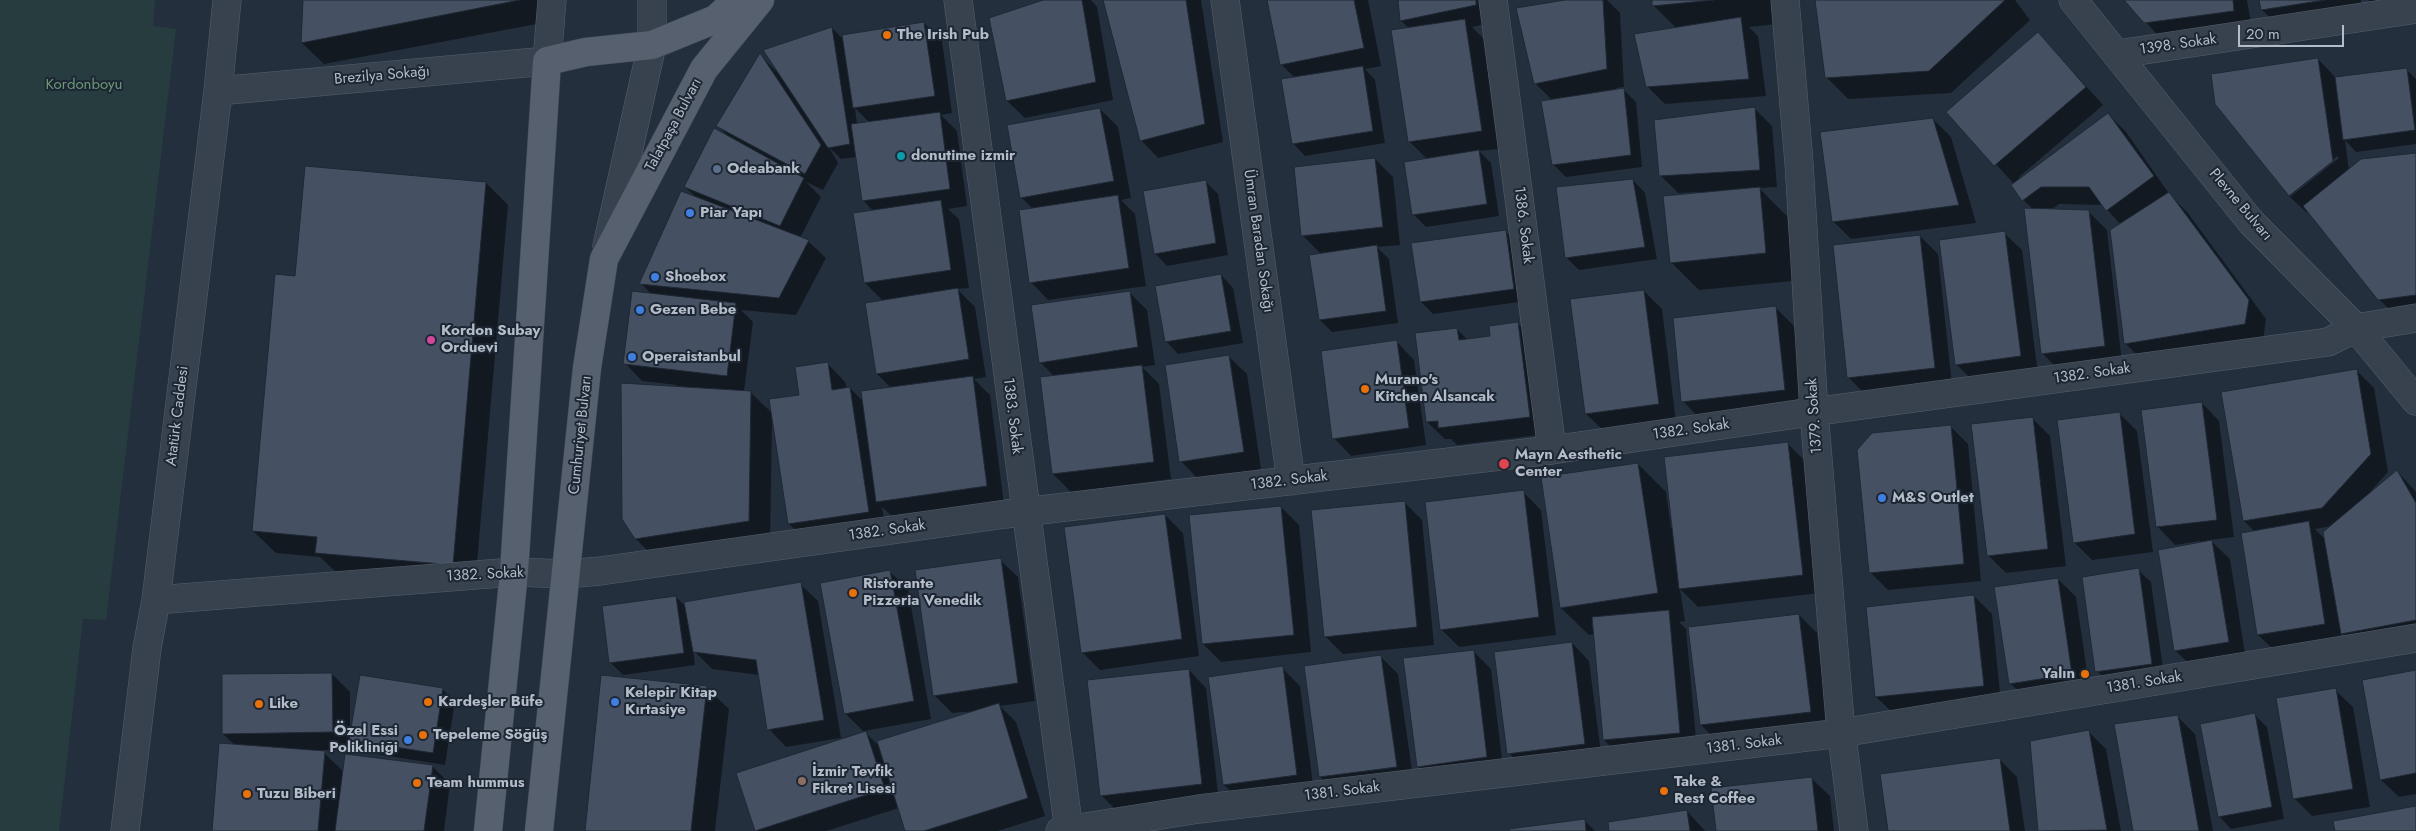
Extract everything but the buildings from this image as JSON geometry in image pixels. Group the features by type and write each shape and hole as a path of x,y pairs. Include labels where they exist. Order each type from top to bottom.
{"main road":[{"path":"488,831 514,572 547,61 586,52 652,45 716,19 736,0"},
{"name":"Talatpaşa Bulvarı","path":"604,259 704,69 760,0"},
{"name":"Cumhuriyet Bulvarı","path":"540,831 587,368 604,259"}],"street":[{"name":"Atatürk Caddesi","path":"125,831 148,648 156,600 218,91 226,0"},
{"path":"547,61 552,0"},
{"name":"Cumhuriyet Bulvarı","path":"604,259 652,45 652,0"},
{"name":"1383. Sokak","path":"958,0 1066,830"},
{"name":"Ümran Baradan Sokağı","path":"1225,0 1292,481"},
{"name":"1386. Sokak","path":"1493,0 1552,450"},
{"name":"1379. Sokak","path":"1785,0 1799,163 1814,412 1841,734 1854,831"},
{"name":"Plevne Bulvarı","path":"2073,0 2251,222 2356,328 2416,401"},
{"name":"1398. Sokak","path":"2118,54 2416,9"},
{"name":"Brezilya Sokağı","path":"218,91 547,61"},
{"name":"1382. Sokak","path":"156,600 514,572 567,574 595,572 1025,511 1552,450 1814,412 2328,342 2356,328 2416,318"},
{"name":"1381. Sokak","path":"1066,830 1199,809 1841,734 2416,638"}],"green space":[{"name":"Kordonboyu","path":"0,0 155,0 153,26 176,29 106,620 83,619 59,831 0,831"}],"place":[{"name":"The Irish Pub","path":"887,35"},
{"name":"donutime izmir","path":"901,156"},
{"name":"Odeabank","path":"717,169"},
{"name":"Piar Yapı","path":"690,213"},
{"name":"Shoebox","path":"655,277"},
{"name":"Gezen Bebe","path":"640,310"},
{"name":"Kordon Subay Orduevi","path":"431,340"},
{"name":"Operaistanbul","path":"632,357"},
{"name":"Murano's Kitchen Alsancak","path":"1365,389"},
{"name":"Mayn Aesthetic Center","path":"1504,464"},
{"name":"M&S Outlet","path":"1882,498"},
{"name":"Ristorante Pizzeria Venedik","path":"853,593"},
{"name":"Yalın","path":"2085,674"},
{"name":"Kardeşler Büfe","path":"428,702"},
{"name":"Kelepir Kitap Kırtasiye","path":"615,702"},
{"name":"Like","path":"259,704"},
{"name":"Tepeleme Söğüş","path":"423,735"},
{"name":"Özel Essi Polikliniği","path":"408,740"},
{"name":"İzmir Tevfik Fikret Lisesi","path":"802,781"},
{"name":"Team hummus","path":"417,783"},
{"name":"Take & Rest Coffee","path":"1664,791"},
{"name":"Tuzu Biberi","path":"247,794"}]}
